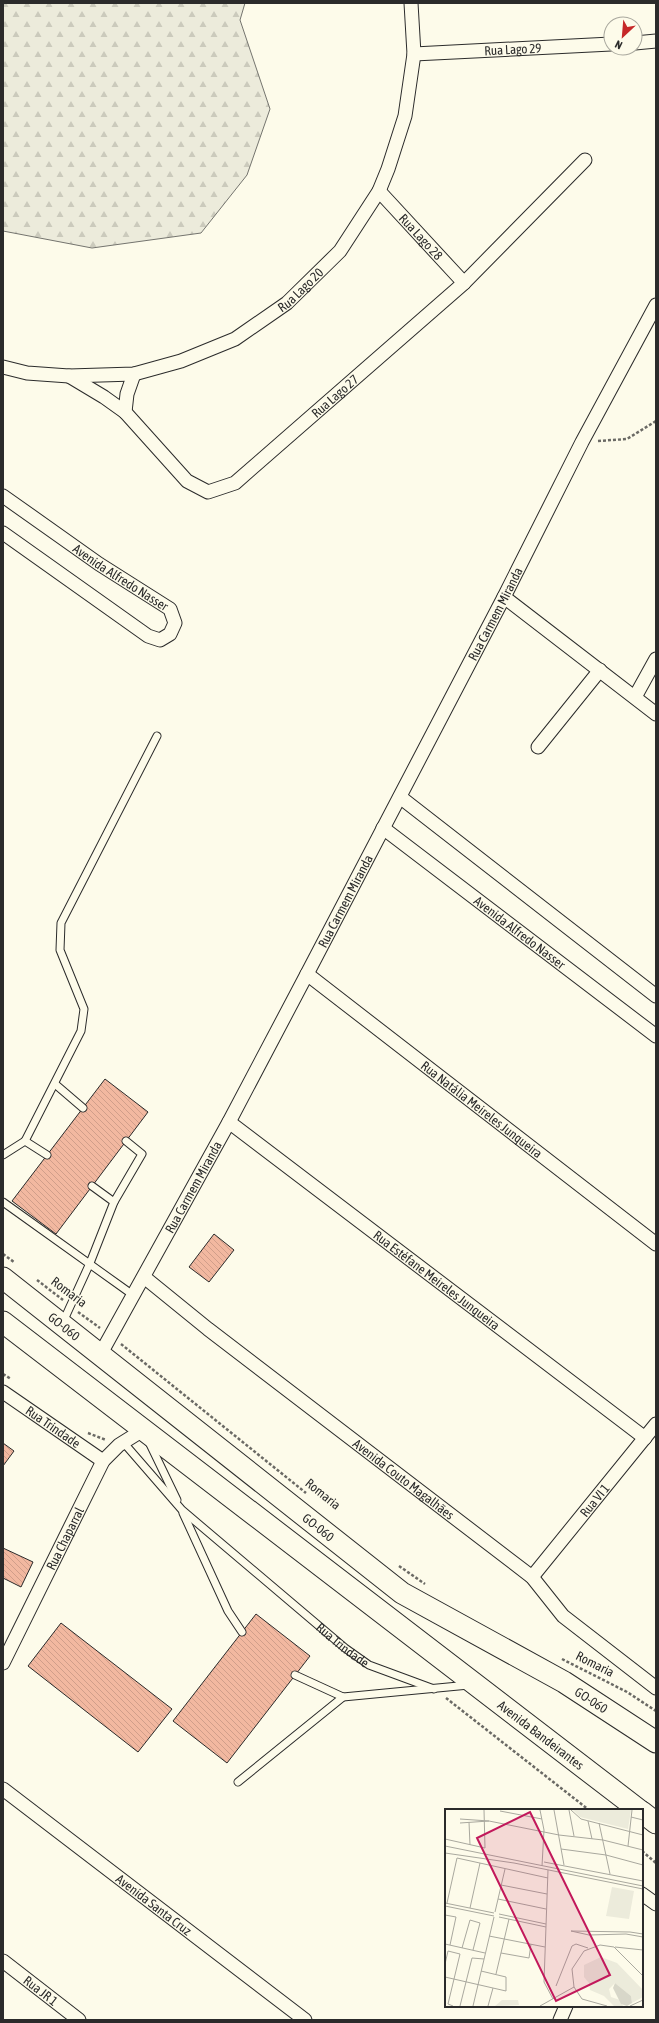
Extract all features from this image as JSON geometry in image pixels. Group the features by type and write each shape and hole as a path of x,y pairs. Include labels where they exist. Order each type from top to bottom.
{"main road":[{"name":"GO-060","path":"9,1271 62,1324 402,1593 564,1682 656,1742"},
{"path":"3,1322 476,1684"},
{"name":"Avenida Bandeirantes","path":"476,1684 638,1809"},
{"path":"643,1813 656,1823"}],"street":[{"name":"Rua Lago 20","path":"3,367 27,373 68,376 134,374 181,361 235,339 286,303 340,251 379,191 388,169 405,116 414,54 411,3"},
{"path":"643,42 656,41"},
{"name":"Rua Lago 29","path":"414,54 603,44"},
{"name":"Rua Lago 27","path":"68,376 104,396 124,412 187,482 208,492 235,483 464,283 585,160"},
{"name":"Rua Lago 28","path":"379,191 464,283"},
{"name":"Rua Carmem Miranda","path":"100,1355 229,1122 504,597 582,442 656,305"},
{"path":"124,412 127,394 134,374"},
{"name":"Avenida Alfredo Nasser","path":"3,496 99,564 170,609 175,623 170,634 160,640 148,636 3,533"},
{"path":"504,597 656,714"},
{"path":"635,697 656,659"},
{"path":"538,747 600,670"},
{"path":"400,796 656,996"},
{"name":"Avenida Alfredo Nasser","path":"383,828 656,1036"},
{"name":"Rua Natália Meireles Junqueira","path":"307,974 656,1244"},
{"name":"Rua Estéfane Meireles Junqueira","path":"229,1122 645,1438"},
{"name":"Avenida Couto Magalhães","path":"144,1277 214,1334 532,1577 563,1616 656,1688"},
{"name":"Rua Trindade","path":"3,1392 103,1461"},
{"name":"Rua VI 1","path":"532,1577 656,1424"},
{"name":"Rua Chaparral","path":"3,1663 103,1461 123,1442 143,1430"},
{"name":"Avenida Santa Cruz","path":"3,1789 305,2020"},
{"path":"643,1895 656,1904"},
{"name":"Rua JR 1","path":"3,1961 79,2020"},
{"path":"560,2020 566,2007"}],"lane":[{"path":"3,1155 25,1141 81,1031 84,1008 60,950 61,923 157,736"},
{"path":"55,1084 82,1108"},
{"path":"25,1141 47,1155"},
{"path":"62,1324 90,1263 114,1202 142,1154 126,1141"},
{"path":"92,1186 114,1202"},
{"path":"3,1202 133,1295"},
{"path":"143,1430 182,1510 228,1611 242,1632"},
{"name":"Rua Trindade","path":"123,1442 182,1510 351,1652 369,1665 434,1689"},
{"path":"296,1675 344,1697 476,1684"},
{"path":"238,1782 344,1697"}],"path":[{"path":"582,442 627,439 656,421"},
{"path":"3,1254 9,1271"},
{"name":"Romaria","path":"34,1278 111,1336 311,1497"},
{"path":"398,1565 428,1586"},
{"name":"Romaria","path":"556,1656 628,1692 656,1710"},
{"path":"434,1689 588,1809"},
{"path":"643,1852 656,1863"}],"green space":[{"path":"3,3 245,3 240,20 270,109 247,175 201,233 92,248 3,231"}],"building":[{"path":"105,1079 148,1112 56,1234 12,1201"},
{"path":"214,1234 234,1250 209,1282 189,1267"},
{"path":"3,1443 14,1451 3,1466"},
{"path":"3,1548 33,1562 21,1587 3,1578"},
{"path":"256,1614 310,1656 227,1763 173,1721"},
{"path":"61,1623 172,1709 138,1752 28,1666"}]}
